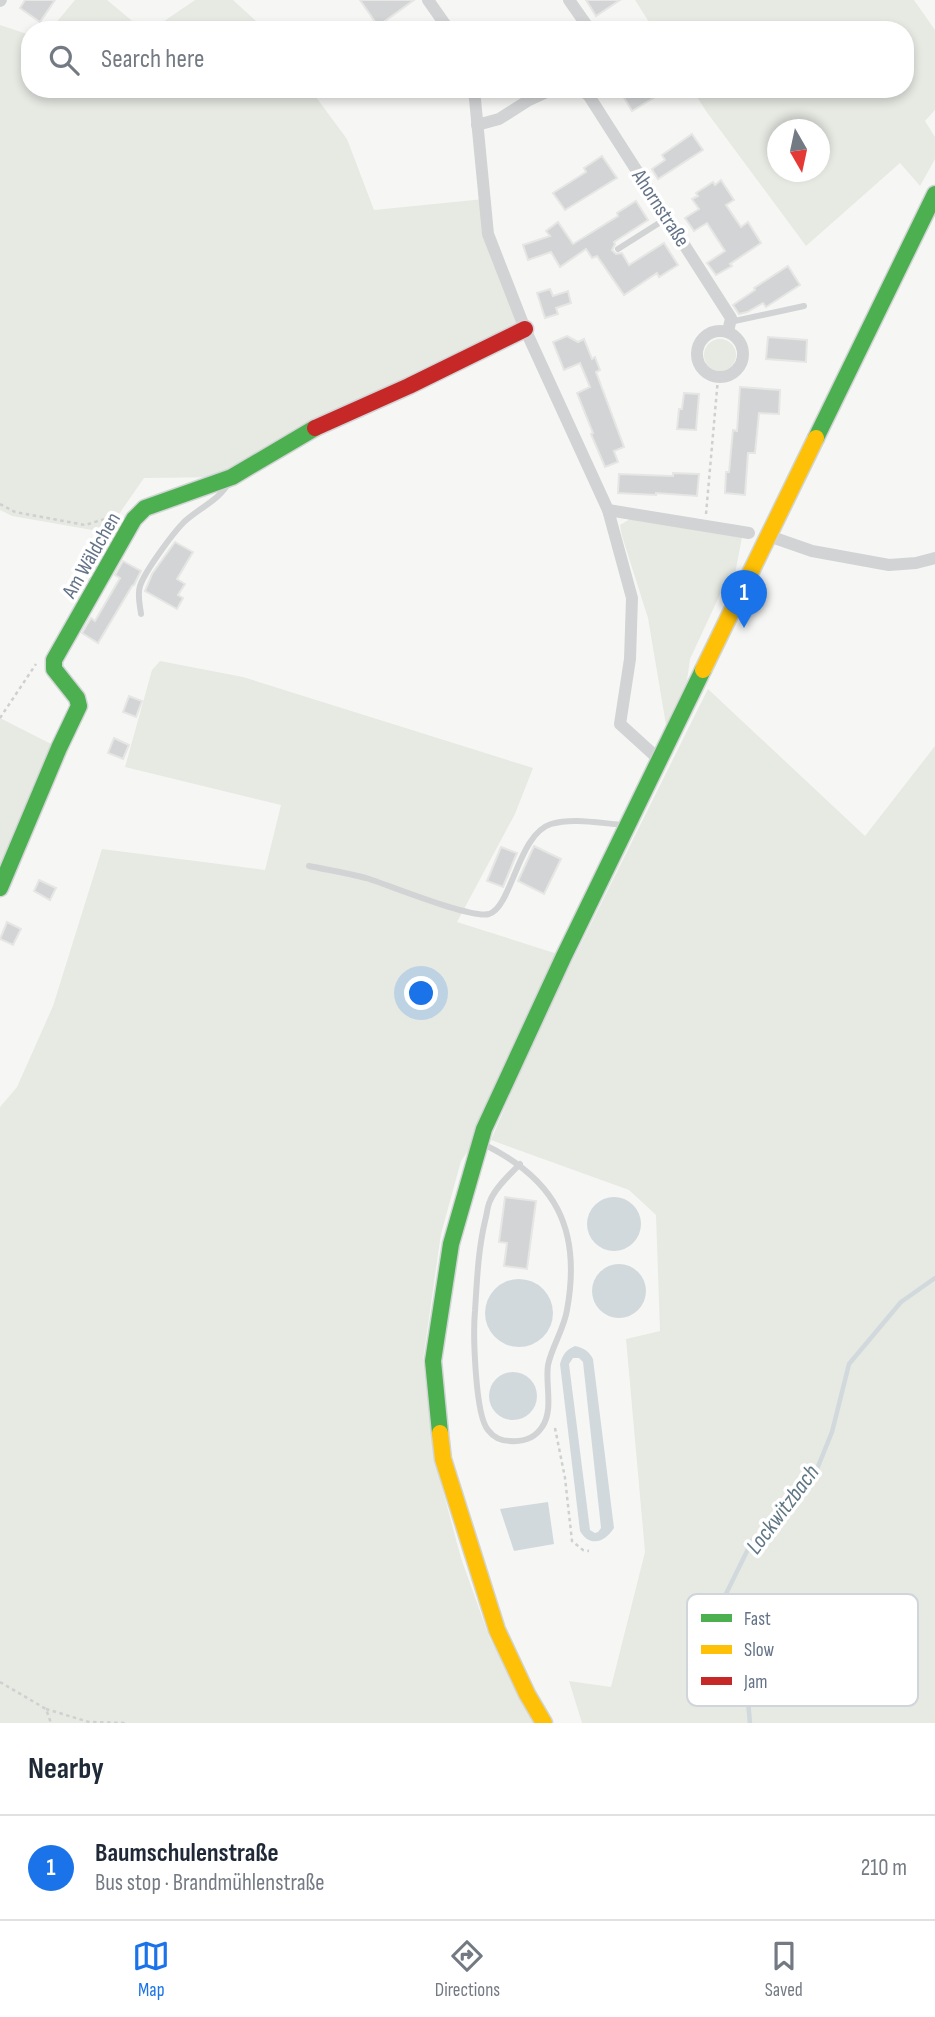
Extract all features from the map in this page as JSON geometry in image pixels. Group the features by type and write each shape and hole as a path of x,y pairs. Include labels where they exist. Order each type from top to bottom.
{"main road":[{"path":"544,1723 527,1695 497,1630 443,1458 433,1362 452,1244 480,1142 559,968 935,194"},
{"name":"Am Wäldchen","path":"0,888 79,706 77,698 54,669 54,660 134,519 145,508 232,477 322,424 409,386 524,329"}],"street":[{"path":"428,0 443,21"},
{"path":"569,0 584,21"},
{"path":"475,98 488,234 524,329 608,510 632,598 630,659 620,724 660,758"},
{"path":"477,125 499,119 533,98"},
{"name":"Ahornstraße","path":"590,98 731,318 729,327 739,340 744,353 741,366 731,375 718,378"},
{"path":"718,378 707,374 699,366 696,355 699,344 706,335 729,327"},
{"path":"608,510 748,533"},
{"path":"769,537 813,551 889,565 935,558"}],"lane":[{"path":"618,249 667,218"},
{"path":"729,327 804,306"},
{"path":"141,614 140,587 164,547 184,522 225,490 232,477"},
{"path":"309,866 367,878 452,907 486,915 493,913 502,901 527,848 536,835 549,825 578,822 628,825"},
{"path":"480,1142 509,1156 520,1164 547,1190 563,1217 569,1248 567,1311 548,1363 548,1408 544,1426 534,1436 520,1442 500,1441 486,1430 480,1413 474,1328 479,1248 490,1200 520,1164"}],"path":[{"path":"705,527 718,378"},
{"path":"0,504 15,512 85,526 128,512"},
{"path":"0,718 41,657"},
{"path":"548,1408 559,1445 572,1541 583,1550 589,1551"},
{"path":"0,1682 46,1709 89,1722 127,1723"},
{"path":"46,1709 51,1723"}],"shaded area":[{"path":"75,0 107,0 132,21 58,21"},
{"path":"195,0 233,0 256,21 164,21"},
{"path":"635,0 914,0 935,30 935,110 925,121 935,137 935,159 920,186 900,163 806,246 698,98 914,98 914,21 648,21"},
{"path":"0,25 21,32 21,98 317,98 347,139 374,210 484,199 488,234 525,329 232,477 144,478 110,527 92,530 12,516 0,510"},
{"path":"720,339 731,344 736,355 731,366 720,371 709,366 704,355 709,344"},
{"path":"630,519 742,537 735,574 723,588 690,659 687,681 666,725 648,618 620,525"},
{"path":"160,661 243,677 533,768 515,814 457,922 564,956 484,1129 461,1161 441,1234 423,1360 435,1461 461,1558 490,1639 539,1723 0,1723 0,1107 17,1087 53,1006 102,849 265,870 281,805 125,767 152,670"},
{"path":"708,689 865,836 935,746 935,1723 582,1723 569,1681 611,1687 645,1552 626,1339 660,1331 656,1215 629,1190 491,1140 537,1032"},
{"path":"0,718 59,748 0,882"},
{"path":"614,1197 633,1205 641,1224 633,1243 614,1251 595,1243 587,1224 595,1205"},
{"path":"619,1264 638,1272 646,1291 638,1310 619,1318 600,1310 592,1291 600,1272"},
{"path":"519,1279 532,1282 543,1289 550,1300 553,1313 550,1326 543,1337 532,1344 519,1347 506,1344 495,1337 488,1326 485,1313 488,1300 495,1289 506,1282"},
{"path":"575,1346 584,1349 593,1359 614,1528 606,1537 597,1541 588,1540 580,1531 560,1364 565,1353","holes":["573,1358 579,1358 583,1362 601,1528 595,1533 590,1530 569,1364"]},
{"path":"513,1372 530,1379 537,1396 530,1413 513,1420 496,1413 489,1396 496,1379"},
{"path":"548,1502 554,1544 514,1551 500,1509"}],"building":[{"path":"25,0 55,0 41,21 20,8"},
{"path":"360,0 414,0 385,21 375,21"},
{"path":"586,0 620,0 596,16"},
{"path":"624,98 653,98 632,111"},
{"path":"692,134 703,150 658,179 652,169 665,160 662,155"},
{"path":"602,156 617,178 565,210 553,193 586,172 584,168"},
{"path":"721,180 734,200 726,205 741,227 748,222 761,243 716,275 707,263 725,251 707,223 694,231 685,218 699,209 692,199 698,196 696,193"},
{"path":"636,201 648,220 614,242 612,250 616,254 622,253 629,265 664,243 678,265 659,277 657,273 624,295 597,256 592,258 586,249 560,267 551,252 528,260 523,245 550,236 546,231 558,222 573,244 618,216 617,213"},
{"path":"788,266 800,285 766,307 763,303 739,314 733,305"},
{"path":"550,289 553,296 568,291 571,303 556,308 558,314 545,318 537,293"},
{"path":"567,336 578,342 584,339 592,359 595,357 600,370 596,372 624,447 614,451 618,462 605,467 577,393 590,387 580,363 564,370 553,342"},
{"path":"768,337 807,340 806,362 766,359"},
{"path":"740,387 780,390 779,414 759,413 755,453 748,453 745,495 725,493 733,430 737,431"},
{"path":"684,393 699,394 696,430 677,429"},
{"path":"673,473 699,474 697,496 618,493 619,474 673,476"},
{"path":"175,542 193,552 177,579 185,584 178,595 183,598 177,609 145,591 152,574"},
{"path":"123,561 141,571 98,643 82,633 91,618 95,621 120,578 115,575"},
{"path":"129,696 142,701 136,717 123,712"},
{"path":"114,738 129,745 123,759 108,753"},
{"path":"534,846 561,859 544,894 518,881"},
{"path":"501,847 517,853 503,887 487,881"},
{"path":"39,880 56,888 50,900 34,891"},
{"path":"7,922 21,929 13,945 0,939"},
{"path":"505,1197 536,1201 527,1269 504,1266 507,1243 499,1242"}],"waterway":[{"name":"Lockwitzbach","path":"726,1594 752,1541 781,1517 817,1469 832,1432 849,1364 901,1302 935,1278"},
{"name":"Lockwitzbach","path":"748,1706 750,1723"}],"traffic: fast":[{"path":"816,438 935,194"},
{"path":"0,888 79,706 77,698 54,669 54,660 134,519 145,508 232,477 315,428"},
{"path":"440,1433 433,1361 451,1244 484,1129 564,956 703,670"}],"traffic: slow":[{"path":"703,670 816,438"},
{"path":"440,1433 443,1459 497,1630 544,1723"}],"traffic: jam":[{"path":"315,428 525,329"}],"place":[{"name":"Baumschulenstraße","path":"744,628"}]}
